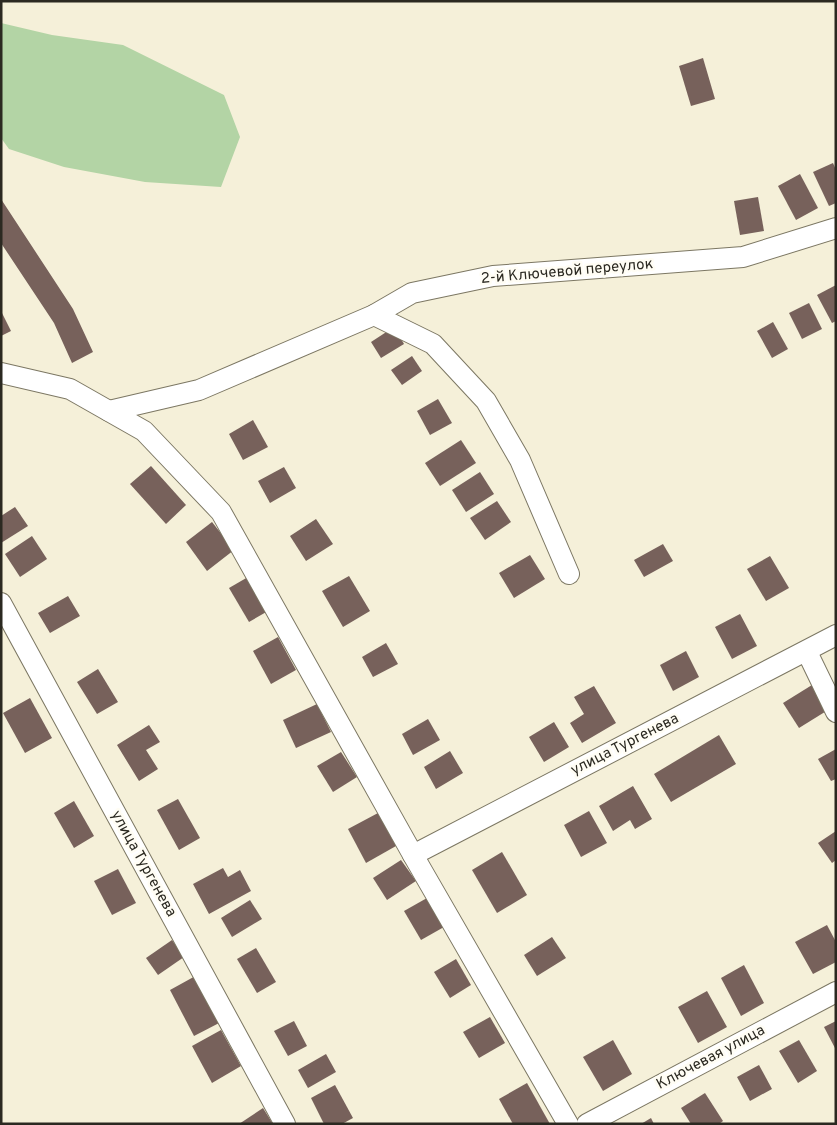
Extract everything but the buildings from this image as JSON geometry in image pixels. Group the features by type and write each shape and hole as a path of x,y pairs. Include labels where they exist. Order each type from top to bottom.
{"street":[{"name":"2-й Ключевой переулок","path":"109,411 199,390 374,315 412,293 493,276 743,257 836,228"},
{"path":"374,315 433,344 486,401 520,460 569,574"},
{"path":"1,373 70,390 144,431 221,512 413,855 568,1124"},
{"name":"улица Тургенева","path":"1,603 284,1124"},
{"name":"улица Тургенева","path":"413,855 807,652 836,635"},
{"path":"807,652 836,712"},
{"name":"Ключевая улица","path":"587,1124 836,992"}],"green space":[{"path":"1,23 52,35 123,45 224,95 240,137 221,187 145,182 64,167 9,149 1,138"}]}
